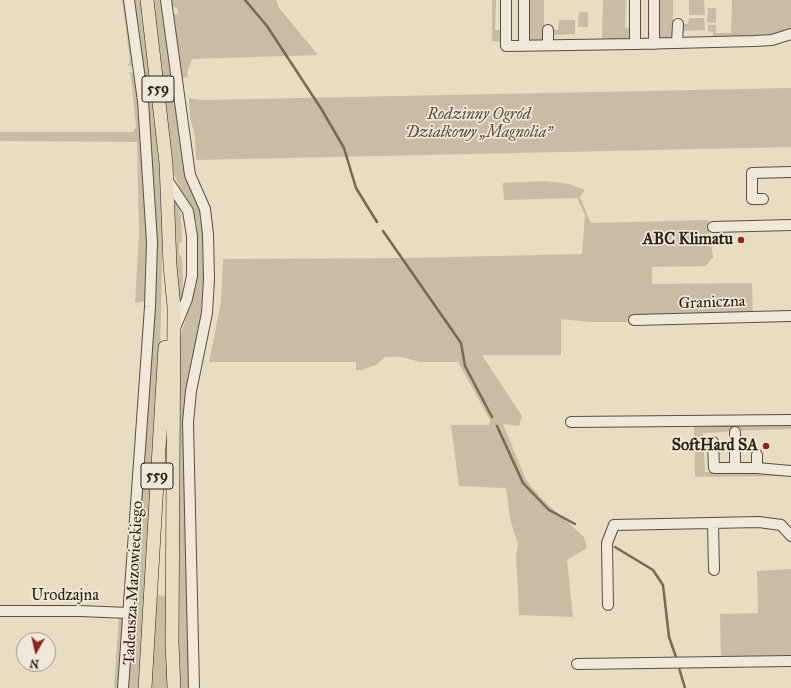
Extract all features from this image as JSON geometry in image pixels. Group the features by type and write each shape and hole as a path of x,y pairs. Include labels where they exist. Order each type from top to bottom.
{"main road":[{"name":"Tadeusza Mazowieckiego","path":"147,0 159,90 166,178 174,332 172,643 174,688"},
{"name":"Tadeusza Mazowieckiego","path":"145,688 170,265"}],"street":[{"path":"123,688 150,308 152,242 143,101 129,0"},
{"path":"166,0 190,175 205,209 208,234 209,279 207,313 191,391 188,422 194,688"},
{"path":"506,0 506,46 654,44 772,40 791,34"},
{"path":"524,0 524,46"},
{"path":"635,0 635,44"},
{"path":"654,0 654,44"},
{"path":"677,43 678,24"},
{"path":"548,30 548,45"},
{"path":"763,199 752,199 752,173 791,172"},
{"path":"166,178 188,211 192,236 192,276 187,299 174,332"},
{"path":"713,227 791,225"},
{"name":"Graniczna","path":"634,320 791,316"},
{"path":"571,422 791,420"},
{"path":"735,432 735,468"},
{"path":"713,442 714,468 757,468 791,471"},
{"path":"757,455 757,468"},
{"path":"608,604 607,543 614,525 759,522 781,525 791,536"},
{"path":"713,523 714,570"},
{"name":"Urodzajna","path":"0,611 80,611 129,613"},
{"path":"577,664 791,660"}],"green space":[{"path":"122,0 126,0 129,22 128,28 134,64 131,66 128,66 130,60"},
{"path":"132,0 141,0 159,148 163,215 160,361 140,688 126,688 128,685 130,661 129,657 153,314"},
{"path":"153,0 162,0 181,129 205,220 204,311 188,393 191,688 178,688 179,340 197,283 197,224 190,204 179,187 172,169"},
{"path":"168,0 276,0 279,8 318,55 192,59 187,73 188,77 183,78 181,77 173,15 178,14 177,8 169,5"},
{"path":"492,0 496,0 495,30 502,30 502,42 492,41"},
{"path":"529,0 544,0 544,40 529,40"},
{"path":"603,0 626,0 625,28 632,29 632,39 602,39"},
{"path":"658,0 673,0 673,38 658,37"},
{"path":"689,0 704,0 705,15 689,15"},
{"path":"732,0 791,0 791,29 768,36 713,37 713,32 708,31 708,25 716,25 716,33 731,33"},
{"path":"708,8 716,8 716,23 707,22"},
{"path":"579,12 588,12 588,27 578,27"},
{"path":"689,18 704,18 705,30 682,31 682,24 688,24"},
{"path":"559,20 575,20 575,34 554,35 554,40 551,40 551,30 558,30"},
{"path":"129,72 137,74 147,225 146,301 135,303 139,234 137,142 0,141 0,132 133,132 136,127 131,76"},
{"name":"Rodzinny Ogród Działkowy „Magnolia”","path":"791,88 791,147 196,160 195,136 190,118 189,98 202,100"},
{"path":"545,181 569,184 585,190 580,197 591,223 708,220 713,257 706,266 652,267 652,284 752,283 753,315 629,318 630,322 590,322 561,319 561,355 482,355 522,416 519,426 503,424 526,480 540,497 584,537 587,548 567,560 573,617 519,615 516,556 518,544 510,519 506,488 459,486 451,425 489,425 490,420 458,362 420,362 401,357 385,357 376,365 361,370 356,370 356,362 209,362 221,302 223,259 409,258 582,254 585,215 577,198 504,200 503,183"},
{"path":"174,203 177,203 181,215 182,241 179,244 179,254 182,258 183,279 182,296 179,306"},
{"path":"791,422 791,429 703,433 705,472 762,472 791,476 695,477 694,423"},
{"path":"791,569 791,655 721,657 720,614 758,613 757,571"},
{"path":"155,595 166,596 168,688 151,688"},
{"path":"119,615 125,621 119,688 114,688"}],"waterway":[{"path":"245,0 267,26 322,110 344,148 356,188 377,222"},
{"path":"383,231 461,343 465,366 492,417"},
{"path":"497,426 523,483 549,510 575,524"},
{"path":"615,547 653,570 663,585 669,637 676,657"},
{"path":"679,668 685,688"}],"place":[{"name":"ABC Klimatu","path":"741,240"},
{"name":"SoftHard SA","path":"766,446"}]}
